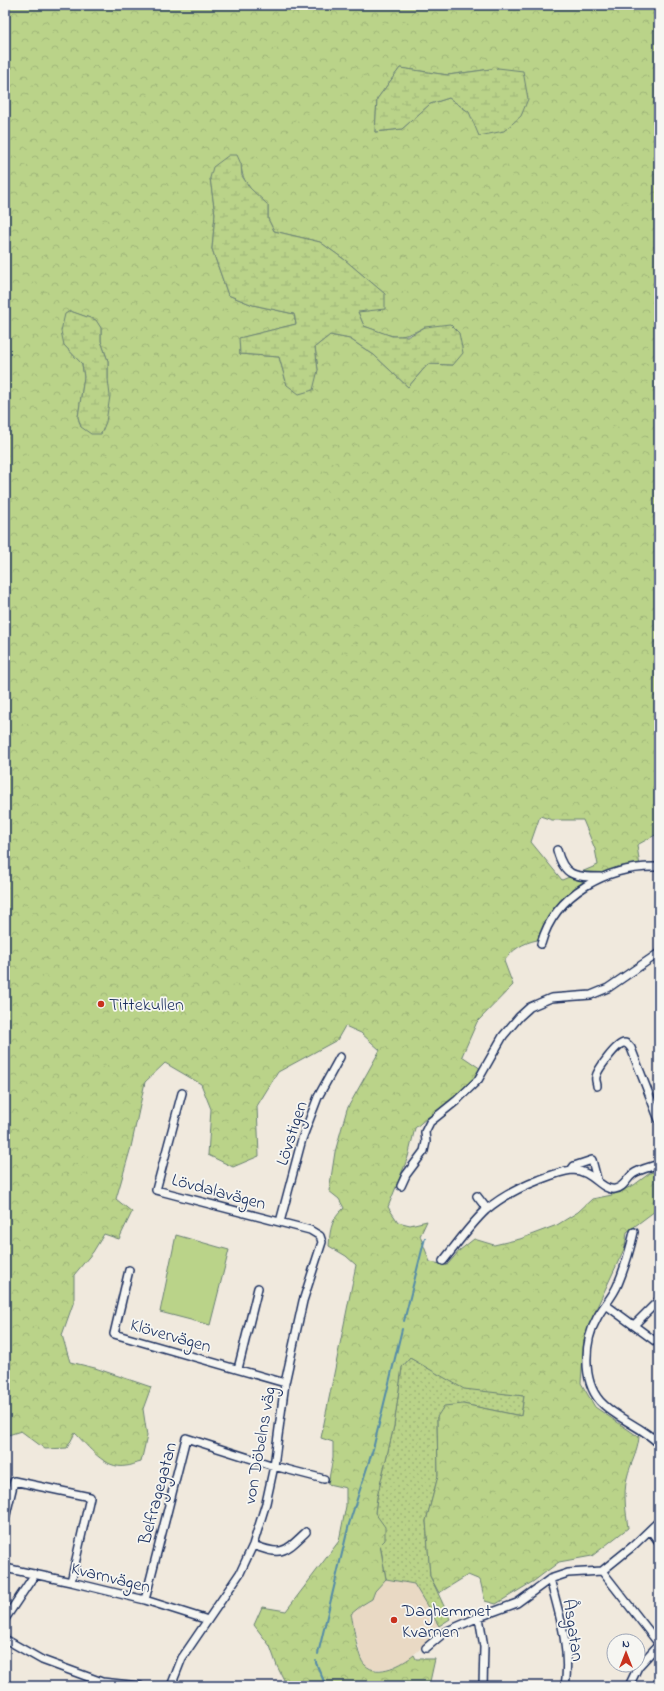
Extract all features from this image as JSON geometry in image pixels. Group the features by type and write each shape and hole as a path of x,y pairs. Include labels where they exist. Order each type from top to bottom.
{"street":[{"path":"557,850 563,867 568,872 578,876 602,877"},
{"path":"541,944 545,930 555,913 568,898 592,882 602,877 629,869 659,867"},
{"path":"401,1186 406,1175 424,1151 426,1142 425,1132 430,1122 456,1101 478,1080 502,1036 530,1007 552,998 591,995 608,988 659,953"},
{"path":"597,1086 596,1078 599,1069 619,1045 624,1043 628,1044 632,1048 659,1120"},
{"name":"Lövstigen","path":"280,1222 302,1139 318,1097 340,1057"},
{"name":"Lövdalavägen","path":"182,1093 156,1190 310,1230 322,1238"},
{"path":"571,1170 574,1166 592,1160 597,1180"},
{"path":"443,1262 487,1209 511,1193 535,1181 560,1172 571,1170 588,1174 606,1188 617,1189 622,1186 633,1174 659,1164"},
{"path":"477,1196 487,1209"},
{"path":"634,1232 629,1256 618,1285 606,1305 597,1316 591,1329 587,1360 592,1387 596,1396 605,1406 642,1429 656,1441 659,1432"},
{"name":"von Döbelns väg","path":"171,1686 182,1658 240,1573 253,1545 266,1503 274,1466 286,1383 303,1301 321,1246 322,1238"},
{"name":"Klövervägen","path":"129,1270 114,1334 286,1383"},
{"path":"238,1369 258,1288"},
{"path":"634,1325 659,1300"},
{"path":"606,1305 659,1344"},
{"name":"Belfragegatan","path":"144,1600 186,1438 274,1466 324,1479"},
{"path":"5,1519 14,1481 90,1498 72,1582"},
{"path":"426,1648 445,1632 479,1617 517,1603 550,1579 568,1573 602,1571 633,1546 659,1521"},
{"path":"650,1530 659,1542"},
{"path":"253,1545 278,1552 285,1549 306,1532"},
{"name":"Kvarnvägen","path":"5,1568 72,1582 144,1600 208,1620"},
{"path":"602,1571 659,1644 638,1667 629,1686"},
{"path":"5,1619 35,1574"},
{"name":"Åsgatan","path":"550,1579 565,1642 565,1686"},
{"path":"479,1617 484,1647 483,1686"},
{"path":"5,1639 42,1660 99,1684 140,1686"}],"shaded area":[{"name":"Daghemmet Kvarnen","path":"386,1579 414,1584 439,1626 434,1637 404,1663 386,1669 374,1669 365,1666 361,1657 351,1614 362,1605 369,1602 374,1596 375,1591"}],"green space":[{"path":"5,5 659,5 659,833 637,845 640,867 588,885 569,894 551,913 537,940 519,947 504,961 513,985 477,1022 462,1056 481,1069 475,1081 457,1100 427,1118 415,1128 408,1157 388,1207 398,1222 410,1225 427,1221 420,1236 430,1262 447,1265 460,1250 474,1239 494,1245 520,1239 557,1225 578,1212 592,1199 612,1195 634,1185 650,1173 659,1170 659,1208 627,1232 625,1247 597,1307 584,1341 581,1383 595,1407 639,1437 637,1448 628,1473 625,1490 628,1528 592,1556 559,1562 534,1581 496,1604 485,1601 480,1580 468,1575 439,1593 430,1576 426,1521 438,1476 437,1417 444,1406 463,1404 521,1416 524,1396 464,1389 410,1358 402,1367 394,1426 377,1497 375,1513 385,1527 385,1540 380,1545 386,1579 375,1591 372,1599 351,1614 358,1649 365,1665 370,1669 383,1670 397,1666 414,1655 416,1659 435,1659 429,1686 287,1686 277,1666 270,1646 254,1625 262,1607 286,1611 339,1541 346,1506 346,1488 328,1484 333,1457 333,1442 321,1438 356,1265 346,1256 329,1246 332,1225 336,1217 344,1208 339,1199 329,1191 335,1152 347,1109 380,1050 361,1033 345,1026 337,1040 278,1072 257,1106 259,1156 233,1167 208,1155 211,1109 201,1084 165,1063 145,1082 131,1147 116,1199 132,1212 119,1239 104,1234 93,1252 74,1275 74,1301 62,1335 70,1362 95,1368 151,1387 143,1409 147,1436 141,1462 128,1466 118,1466 104,1461 75,1433 67,1448 45,1449 21,1431 5,1436","holes":["400,68 448,75 498,68 469,112 449,98 430,104 402,129 375,132 377,99","241,164 246,183 268,205 268,219 274,231 320,242 345,260 385,294 358,312 364,326 394,336 407,335 425,327 453,365 428,364 408,387 374,355 350,339 330,335 315,347 318,370 287,385 279,357 240,354 240,338 296,324 294,314 253,305 228,295 212,249 215,214 210,178","70,311 95,320 101,328 101,341 108,361 108,379 81,427 78,417 84,377 82,364 64,345","540,816 552,820 583,820 595,849 598,865 562,880 531,842"]},
{"path":"400,68 448,75 498,68 523,71 528,99 521,116 504,131 479,136 469,112 449,98 430,104 402,129 375,132 377,99"},
{"path":"229,155 237,155 241,164 242,176 250,188 268,205 268,219 274,231 320,242 345,260 385,294 385,309 358,312 364,326 392,336 409,336 425,327 450,324 459,333 463,353 453,365 428,364 408,387 374,355 350,339 330,335 315,347 318,370 313,390 299,394 287,385 279,357 240,354 239,338 296,324 294,314 253,305 228,295 212,249 215,214 210,178 213,167"},
{"path":"70,311 96,320 101,328 101,341 108,361 110,396 106,422 101,434 91,434 81,427 78,417 84,377 82,364 64,345 61,331 65,314"},
{"path":"176,1235 229,1250 210,1325 160,1312"},
{"path":"410,1358 464,1388 524,1396 521,1416 463,1404 437,1417 438,1476 426,1521 430,1576 450,1619 439,1626 414,1584 386,1579 375,1513 377,1497 394,1426 402,1367"}],"waterway":[{"path":"404,1321 425,1238"},
{"path":"318,1654 349,1524 373,1449 402,1329"},
{"path":"316,1661 326,1686"}],"place":[{"name":"Tittekullen","path":"101,1004"},
{"name":"Daghemmet Kvarnen","path":"394,1620"}]}
